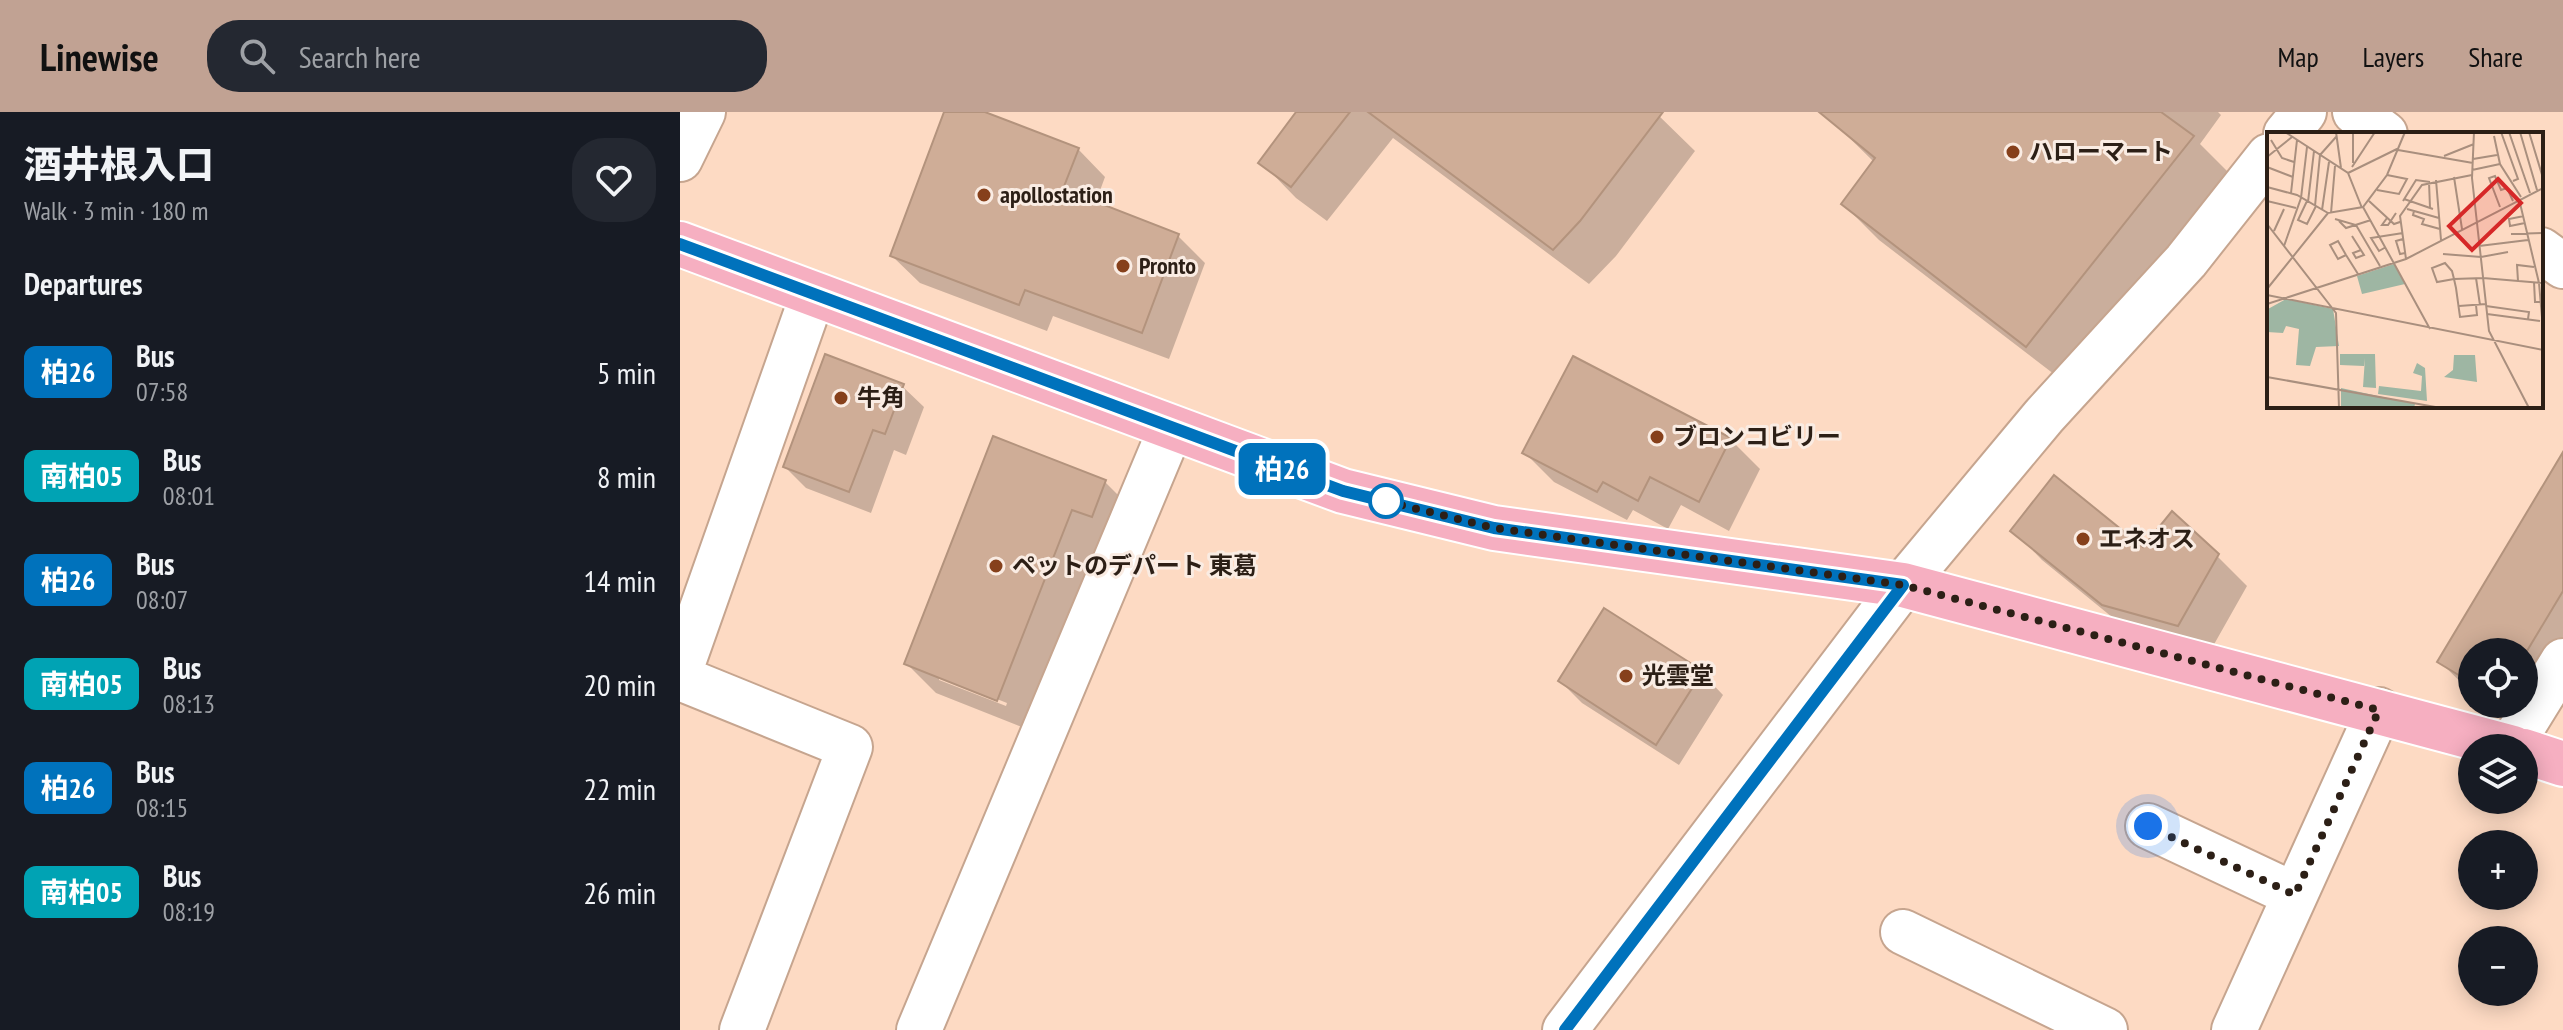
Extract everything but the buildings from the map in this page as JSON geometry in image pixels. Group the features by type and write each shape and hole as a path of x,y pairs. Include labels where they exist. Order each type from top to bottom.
{"main road":[{"path":"680,244 1343,491 1494,528 1903,585 2463,734"},
{"path":"2538,756 2563,764"}],"street":[{"path":"680,159 703,112"},
{"path":"2288,132 2304,112"},
{"path":"2355,112 2382,132"},
{"path":"1565,1030 1903,585 2044,416 2186,261 2267,159"},
{"path":"2543,251 2563,266"},
{"path":"680,671 813,294"},
{"path":"919,1030 1171,428"},
{"path":"2520,734 2563,661"},
{"path":"680,678 850,747 742,1030"},
{"path":"2234,1030 2379,710"},
{"path":"2148,826 2295,895"},
{"path":"1903,932 2105,1030"}],"bus line":[{"name":"柏26","path":"680,244 1343,491 1494,528 1903,585 1565,1030"}],"place":[{"name":"ハローマート","path":"2013,152"},
{"name":"apollostation","path":"984,195"},
{"name":"Pronto","path":"1123,266"},
{"name":"牛角","path":"841,398"},
{"name":"ブロンコビリー","path":"1657,437"},
{"name":"エネオス","path":"2083,539"},
{"name":"ペットのデパート 東葛","path":"996,566"},
{"name":"光雲堂","path":"1626,676"}],"route":[{"path":"1386,501 1373,498 1494,528 1903,585 2379,710 2295,895 2148,826"}]}
